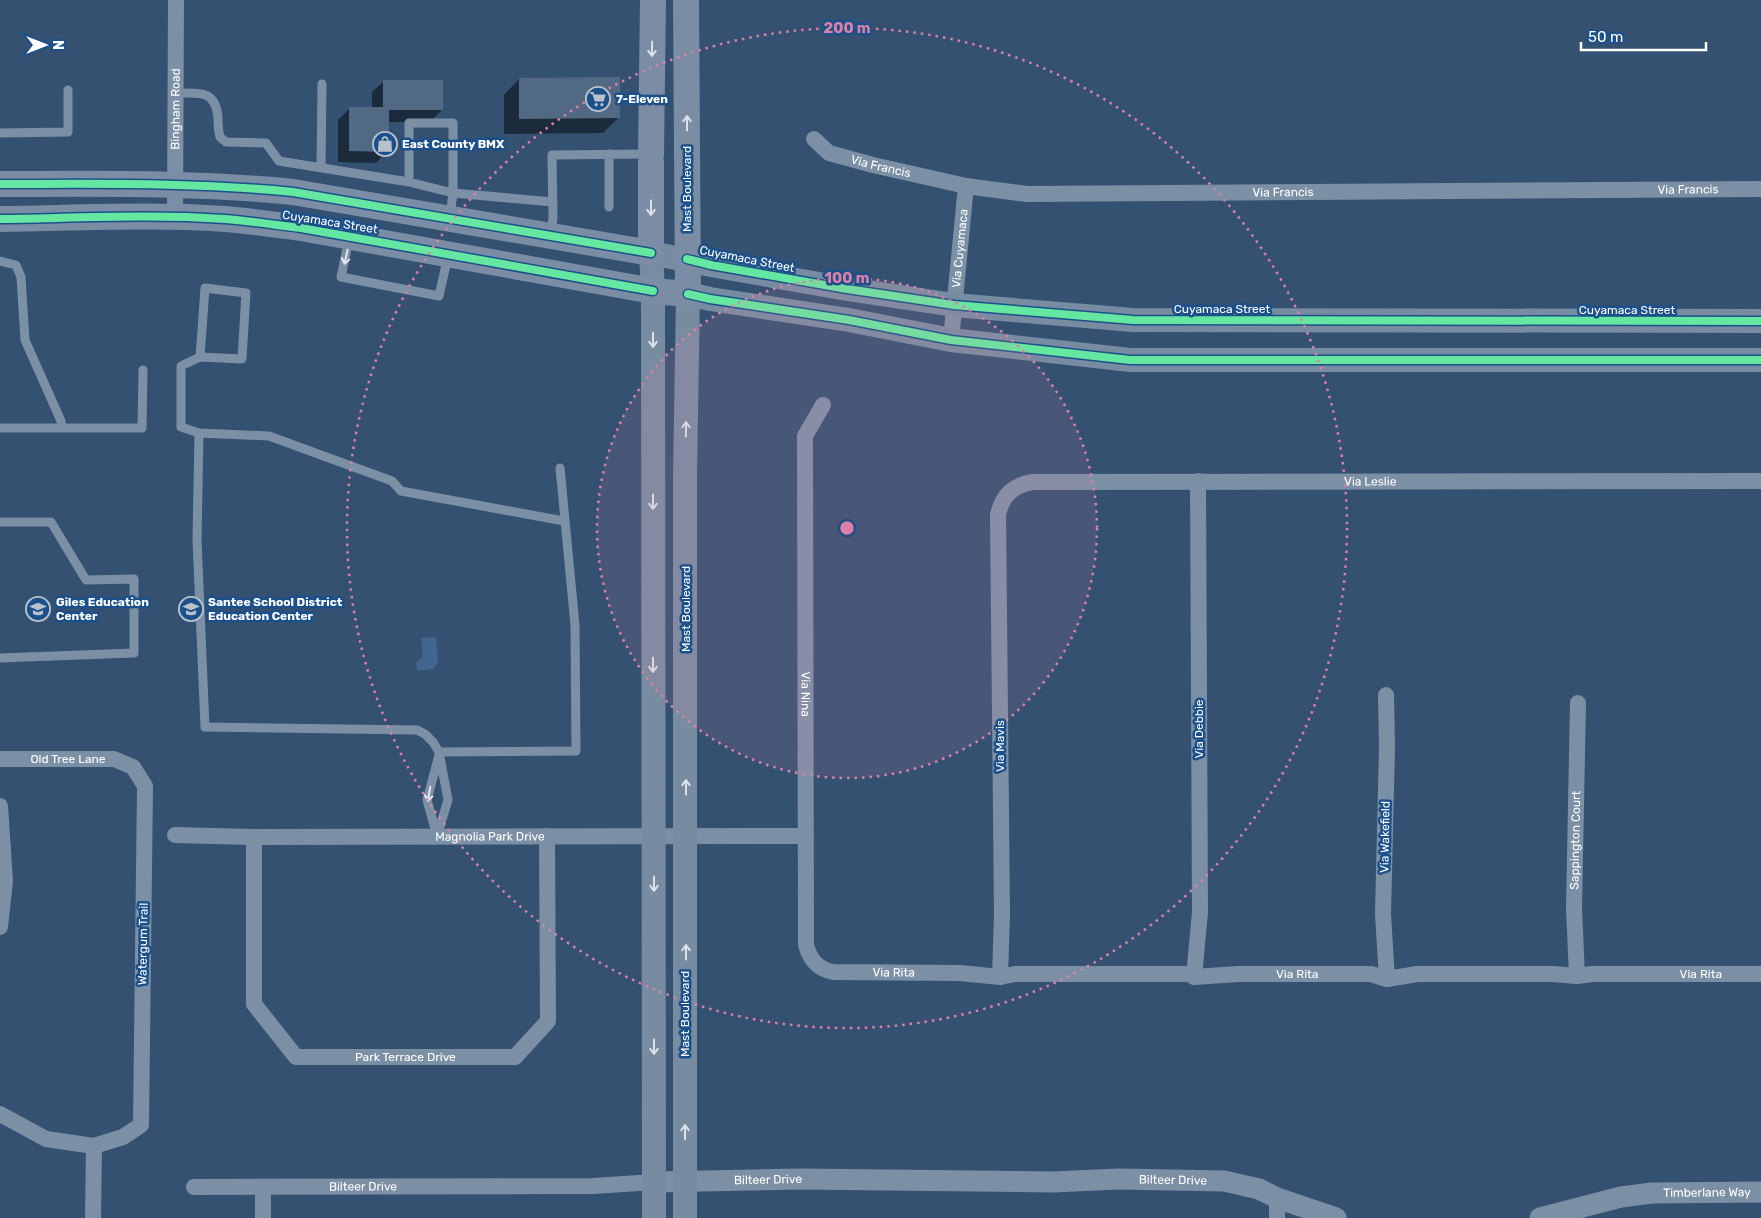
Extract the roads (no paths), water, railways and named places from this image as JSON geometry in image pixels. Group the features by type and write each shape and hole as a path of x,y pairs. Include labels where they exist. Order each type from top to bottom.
{"main road":[{"path":"653,0 651,253 654,1218"},
{"name":"Mast Boulevard","path":"685,1218 685,478 688,294 686,0"},
{"name":"Cuyamaca Street","path":"0,184 175,184 249,188 452,206 550,235 837,287 954,304 1133,320 1761,321"},
{"name":"Cuyamaca Street","path":"0,219 175,218 301,228 652,291 688,294 849,320 951,340 1130,360 1761,360"}],"street":[{"name":"Bingham Road","path":"175,218 176,0"},
{"name":"Via Francis","path":"814,139 829,153 966,186 1027,194 1761,189"},
{"name":"Via Cuyamaca","path":"951,340 966,186"},
{"name":"Via Nina","path":"823,405 805,436 806,945 811,959 827,971 833,972"},
{"name":"Via Leslie","path":"998,514 1002,500 1006,495 1025,483 1761,480"},
{"name":"Via Debbie","path":"1194,977 1200,912 1198,481"},
{"name":"Via Mavis","path":"998,514 1002,905 1000,977"},
{"name":"Via Wakefield","path":"1386,695 1387,747 1383,914 1387,979"},
{"name":"Sappington Court","path":"1577,976 1574,908 1578,704"},
{"name":"Old Tree Lane","path":"0,759 114,759 133,767"},
{"name":"Watergum Trail","path":"94,1146 123,1137 141,1125 145,786 133,767"},
{"path":"0,806 5,881 0,928"},
{"name":"Magnolia Park Drive","path":"176,835 254,837 805,836"},
{"name":"Park Terrace Drive","path":"254,837 254,1004 296,1057 515,1057 548,1021 547,836"},
{"name":"Via Rita","path":"833,972 960,974 1000,977 1015,974 1189,974 1194,977 1238,974 1371,974 1387,979 1417,974 1553,974 1577,976 1592,974 1761,974"},
{"path":"0,1114 46,1139 94,1146 93,1218"},
{"name":"Bilteer Drive","path":"194,1187 593,1186 654,1182 800,1179 1053,1182 1188,1180 1224,1181 1259,1189 1277,1208 1336,1218"},
{"path":"263,1187 263,1218"},
{"name":"Timberlane Way","path":"1540,1218 1621,1198 1652,1193 1761,1192"}],"lane":[{"path":"321,168 322,84"},
{"path":"0,133 68,132 68,90"},
{"path":"175,93 210,96 216,109 220,137 226,142 266,143 279,161 409,182 452,206 552,202"},
{"path":"409,182 409,123 453,123 452,206"},
{"path":"550,235 553,218 552,155 609,154 651,158"},
{"path":"609,154 609,207"},
{"path":"350,236 341,277 440,296 449,254"},
{"path":"0,261 16,265 20,271 25,340 61,420 62,428"},
{"path":"200,357 205,288 246,293 242,359 200,357 181,366 181,427 199,433 269,436 392,481 401,491 564,521"},
{"path":"0,428 142,428 143,370"},
{"path":"199,433 197,540 205,727 417,730 433,742 439,752 448,800 437,836"},
{"path":"439,752 576,751 575,625 560,468"},
{"path":"0,522 51,522 86,580 134,579 134,653 0,658"},
{"path":"437,836 427,800 439,752"}],"water":[{"path":"436,637 438,663 432,669 417,671 416,663 423,656 421,638"}],"place":[{"name":"7-Eleven","path":"598,99"},
{"name":"East County BMX","path":"385,144"},
{"name":"Giles Education Center","path":"38,609"},
{"name":"Santee School District Education Center","path":"191,609"}]}
